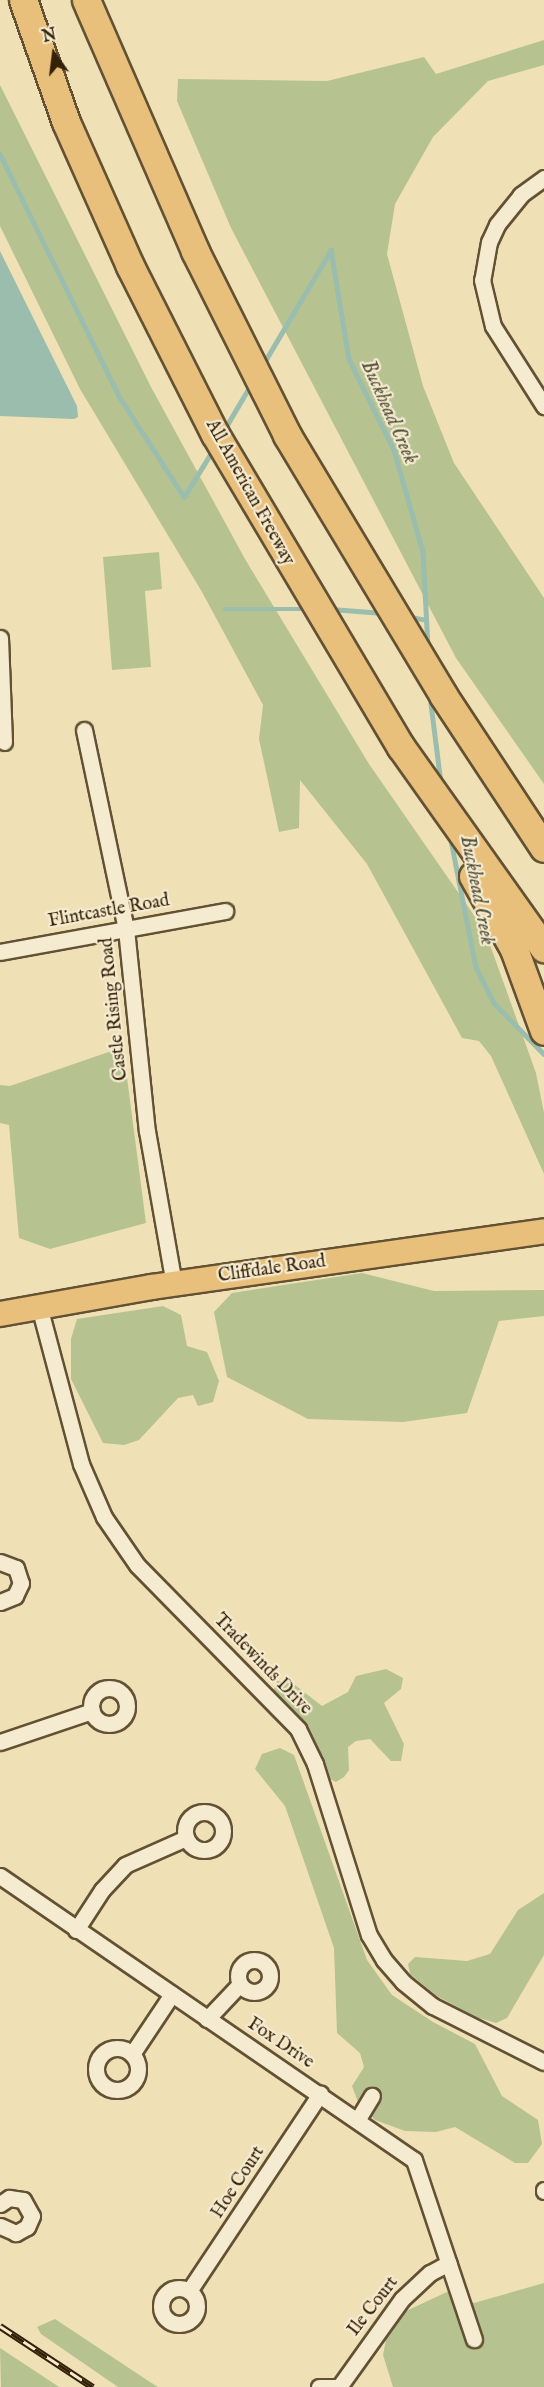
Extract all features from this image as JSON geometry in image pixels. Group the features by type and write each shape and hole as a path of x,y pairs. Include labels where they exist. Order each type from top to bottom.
{"highway":[{"path":"8,0 66,122"},
{"name":"All American Freeway","path":"23,0 66,122 130,266 215,434 401,747 544,948"},
{"path":"86,0 195,251 287,435 442,695 544,848"},
{"path":"401,747 514,950 544,1031"}],"main road":[{"name":"Cliffdale Road","path":"0,1314 174,1284 544,1231"}],"street":[{"path":"544,178 521,195 497,225 489,242 483,280 494,326 544,406"},
{"path":"0,638 4,742"},
{"name":"Castle Rising Road","path":"84,730 126,929 147,1131 174,1284"},
{"name":"Flintcastle Road","path":"0,952 225,911"},
{"name":"Tradewinds Drive","path":"39,1306 81,1464 104,1517 137,1565 298,1730 315,1764 369,1935 384,1960 403,1982 433,2006 544,2062"},
{"path":"0,1562 15,1568 21,1583 15,1596 0,1602"},
{"path":"0,1742 92,1711"},
{"path":"76,1930 102,1890 124,1864 186,1838"},
{"name":"Fox Drive","path":"0,1876 207,2019 358,2119 414,2160 474,2339"},
{"path":"207,2019 240,1984"},
{"path":"132,2054 172,1994"},
{"name":"Hoe Court","path":"189,2291 320,2094"},
{"path":"358,2119 372,2096"},
{"path":"0,2204 9,2198 24,2200 32,2216 22,2231 10,2233 0,2226"},
{"name":"Ile Court","path":"319,2387 338,2387 402,2299 430,2273 449,2263"}],"green space":[{"path":"544,40 544,65 488,81 433,137 395,204 387,254 423,386 454,463 544,598 544,784 456,658 231,228 177,101 178,79 327,81 424,57 436,74"},
{"path":"0,85 151,387 245,559 369,764 485,931 536,1073 544,1113 544,1174 491,1056 479,1041 462,1038 367,864 300,780 299,828 279,832 259,739 263,705 202,592 80,389 0,226"},
{"path":"159,552 162,589 145,591 151,667 112,670 103,557"},
{"path":"123,1047 146,1223 50,1249 19,1238 9,1125 0,1123 0,1085 10,1086"},
{"path":"362,1273 434,1291 544,1290 544,1316 499,1321 467,1413 403,1422 308,1419 227,1377 214,1312 232,1293"},
{"path":"163,1306 181,1315 187,1346 207,1352 219,1381 213,1402 198,1406 193,1395 178,1398 139,1440 124,1445 103,1443 71,1379 71,1339 77,1319"},
{"path":"386,1669 403,1678 401,1689 384,1703 404,1744 401,1761 391,1761 370,1739 356,1741 348,1747 349,1770 336,1782 328,1778 323,1756 273,1692 277,1681 290,1681 322,1706 348,1692 356,1676"},
{"path":"280,1748 294,1755 367,1960 392,1995 433,2022 475,2044 502,2096 538,2120 542,2144 528,2163 515,2163 455,2127 436,2132 405,2131 375,2120 358,2102 352,2086 364,2067 360,2053 337,2033 334,1948 285,1806 255,1769 262,1754"},
{"path":"544,1893 544,1955 507,2018 496,2023 476,2017 437,1996 410,1974 408,1964 415,1957 467,1961 490,1954 518,1910"},
{"path":"544,2283 544,2387 393,2387 383,2355 388,2329 404,2312 449,2291 474,2303"},
{"path":"55,2319 158,2387 118,2387 41,2334 37,2327"},
{"path":"0,2348 35,2371 59,2387 1,2387"}],"shaded area":[{"path":"0,251 77,406 78,417 74,419 0,416"}],"waterway":[{"name":"Buckhead Creek","path":"0,154 119,396 184,497 214,448"},
{"name":"Buckhead Creek","path":"262,366 331,250 349,359 394,450 423,552 428,648"},
{"name":"Buckhead Creek","path":"224,430 250,386"},
{"path":"225,609 308,609"},
{"path":"331,609 383,613"},
{"path":"406,616 426,620"},
{"name":"Buckhead Creek","path":"430,696 441,783"},
{"name":"Buckhead Creek","path":"450,835 476,967 494,1003 544,1054"}],"railway":[{"path":"0,2326 93,2387"}]}
